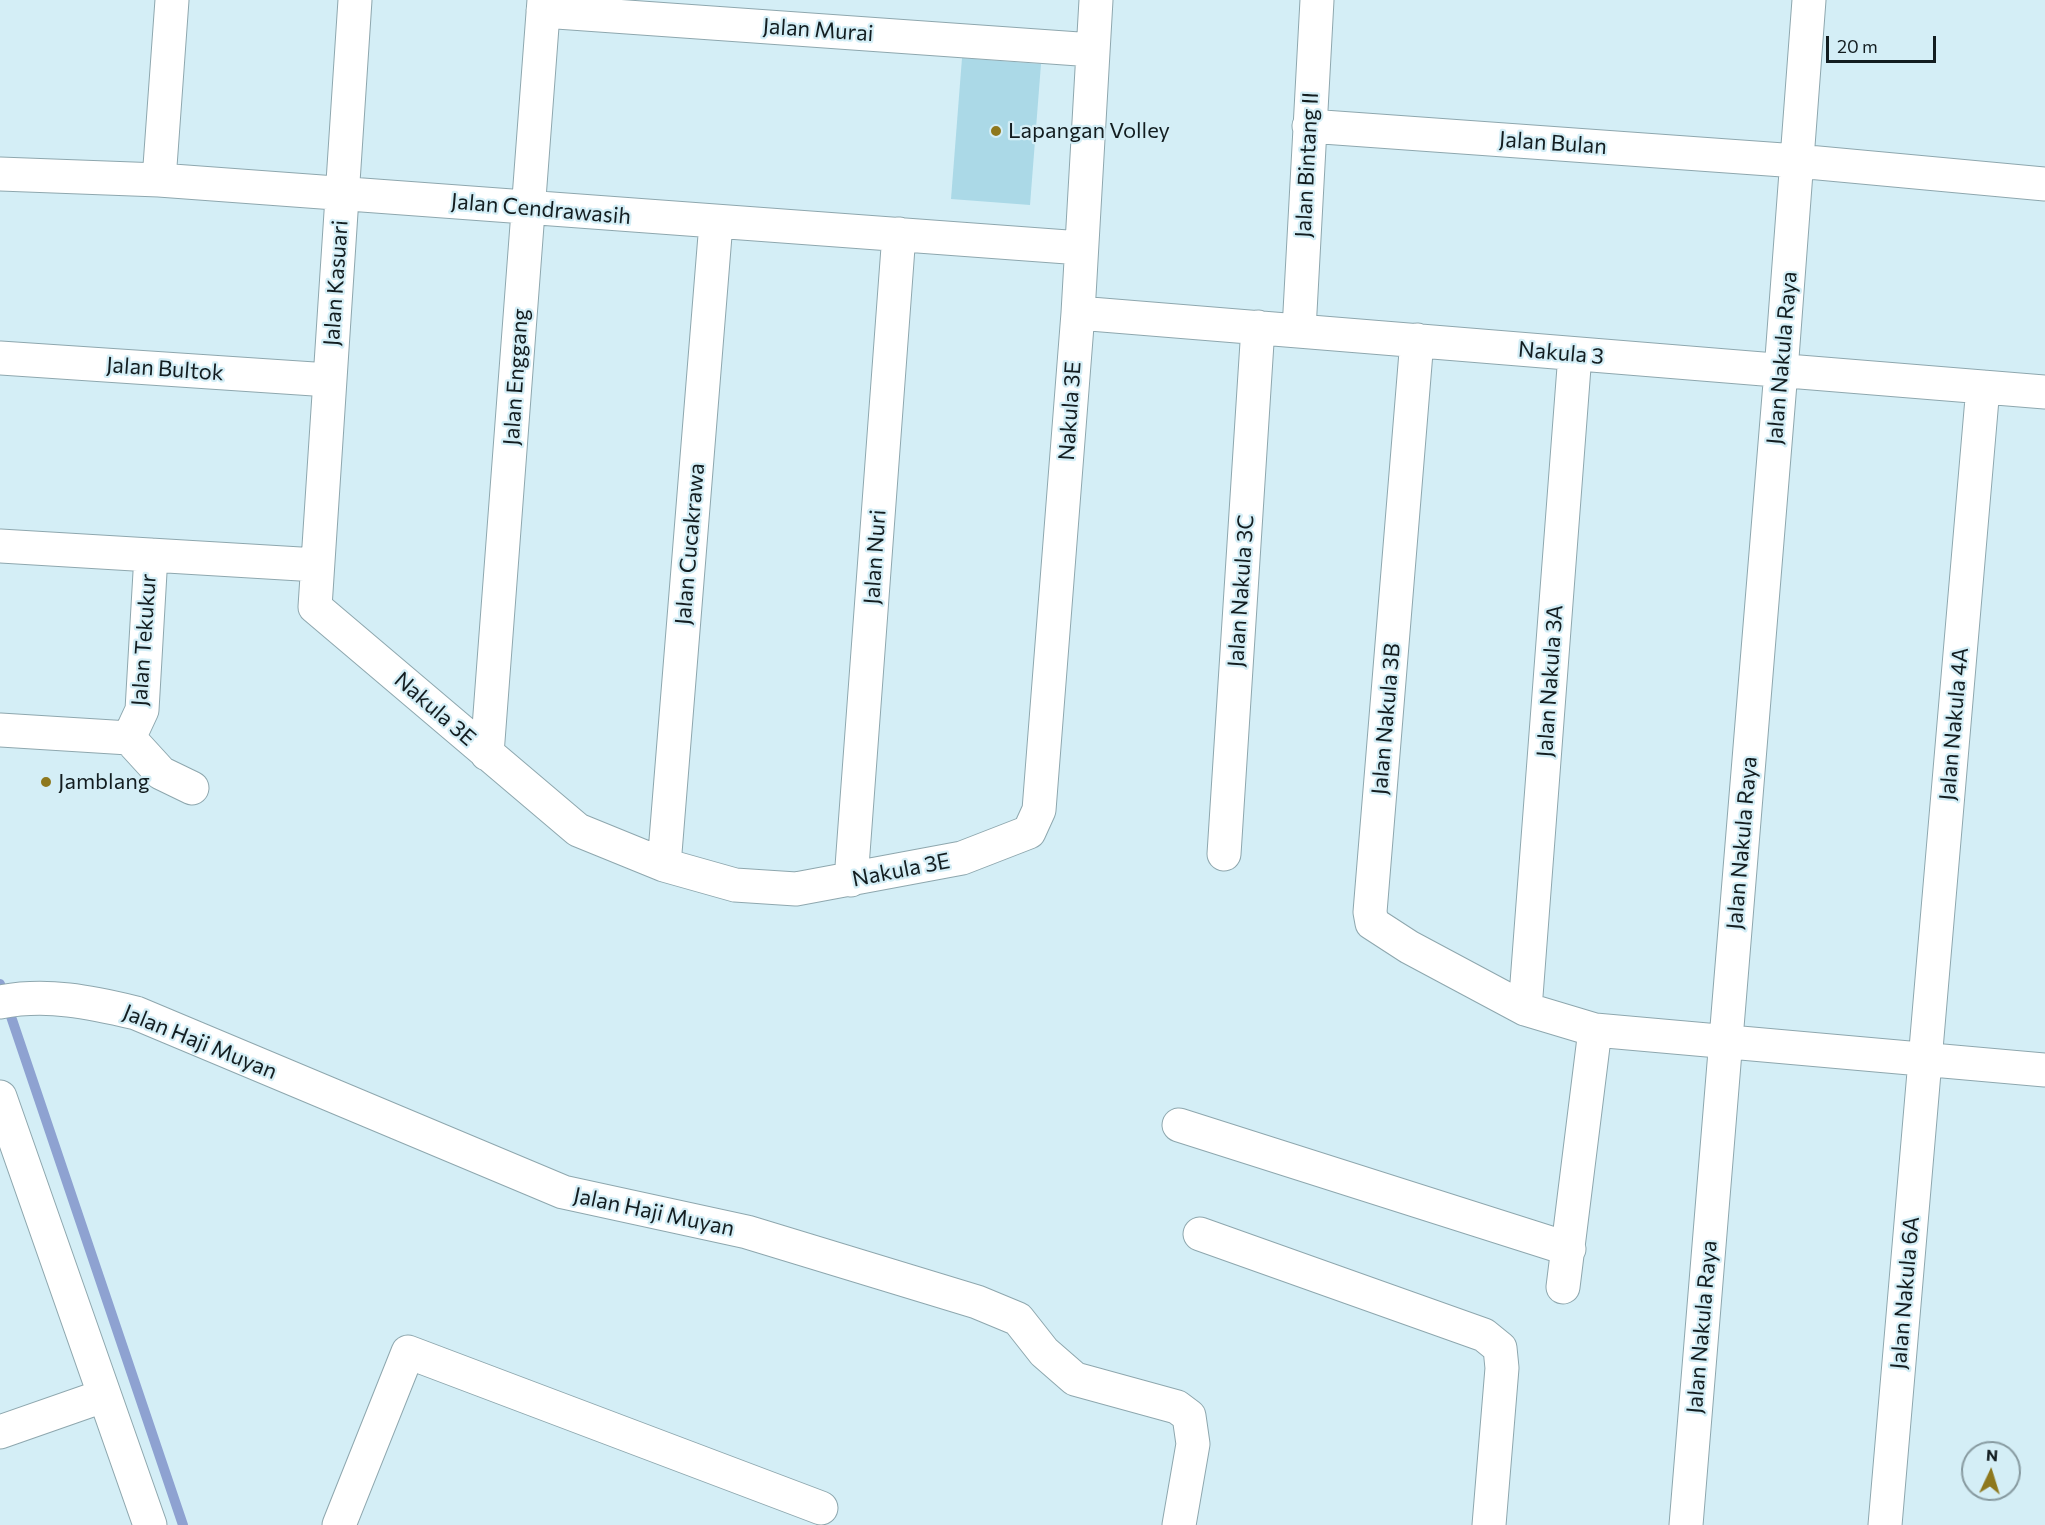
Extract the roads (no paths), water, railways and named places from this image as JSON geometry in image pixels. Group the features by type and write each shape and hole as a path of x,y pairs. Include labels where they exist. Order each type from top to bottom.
{"street":[{"path":"159,180 172,0"},
{"name":"Jalan Kasuari","path":"317,565 355,0"},
{"name":"Nakula 3E","path":"317,565 315,607 578,830 664,866 735,885 796,889 962,858 1029,832 1039,810 1078,313 1096,0"},
{"name":"Jalan Bintang II","path":"1299,330 1317,0"},
{"name":"Jalan Nakula Raya","path":"1686,1525 1781,371 1809,0"},
{"name":"Jalan Murai","path":"544,5 1093,50"},
{"name":"Jalan Enggang","path":"487,754 544,5"},
{"name":"Jalan Bulan","path":"1309,126 1797,160 2045,184"},
{"name":"Jalan Cendrawasih","path":"0,174 159,180 716,223 1082,248"},
{"name":"Jalan Cucakrawa","path":"664,866 716,223"},
{"name":"Jalan Nuri","path":"851,880 899,234"},
{"name":"Nakula 3","path":"1078,313 2045,392"},
{"name":"Jalan Nakula 3C","path":"1224,854 1258,327"},
{"name":"Jalan Nakula 3B","path":"1417,340 1370,912 1372,923 1381,931 1525,1009 1595,1030 2045,1070"},
{"name":"Jalan Nakula 3A","path":"1525,1009 1575,354"},
{"name":"Jalan Bultok","path":"0,358 329,380"},
{"name":"Jalan Nakula 4A","path":"1925,1060 1983,387"},
{"path":"0,546 317,565"},
{"name":"Jalan Tekukur","path":"0,730 129,738 142,710 151,555"},
{"path":"129,738 161,773 192,788"},
{"name":"Jalan Haji Muyan","path":"14,999 87,1001 135,1013 563,1192 747,1232 978,1302 1018,1319 1044,1352 1075,1379 1177,1407 1189,1416 1193,1444 1179,1525"},
{"path":"1563,1287 1595,1030"},
{"name":"Jalan Nakula 6A","path":"1885,1525 1925,1060"},
{"path":"0,1097 150,1525"},
{"path":"1179,1125 1569,1249"},
{"path":"1200,1234 1484,1335 1500,1348 1502,1368 1489,1525"},
{"path":"339,1525 408,1352 821,1508"},
{"path":"0,1432 103,1396"}],"waterway":[{"path":"0,984 183,1525"}],"place":[{"name":"Lapangan Volley","path":"996,131"},
{"name":"Jamblang","path":"46,782"}]}
